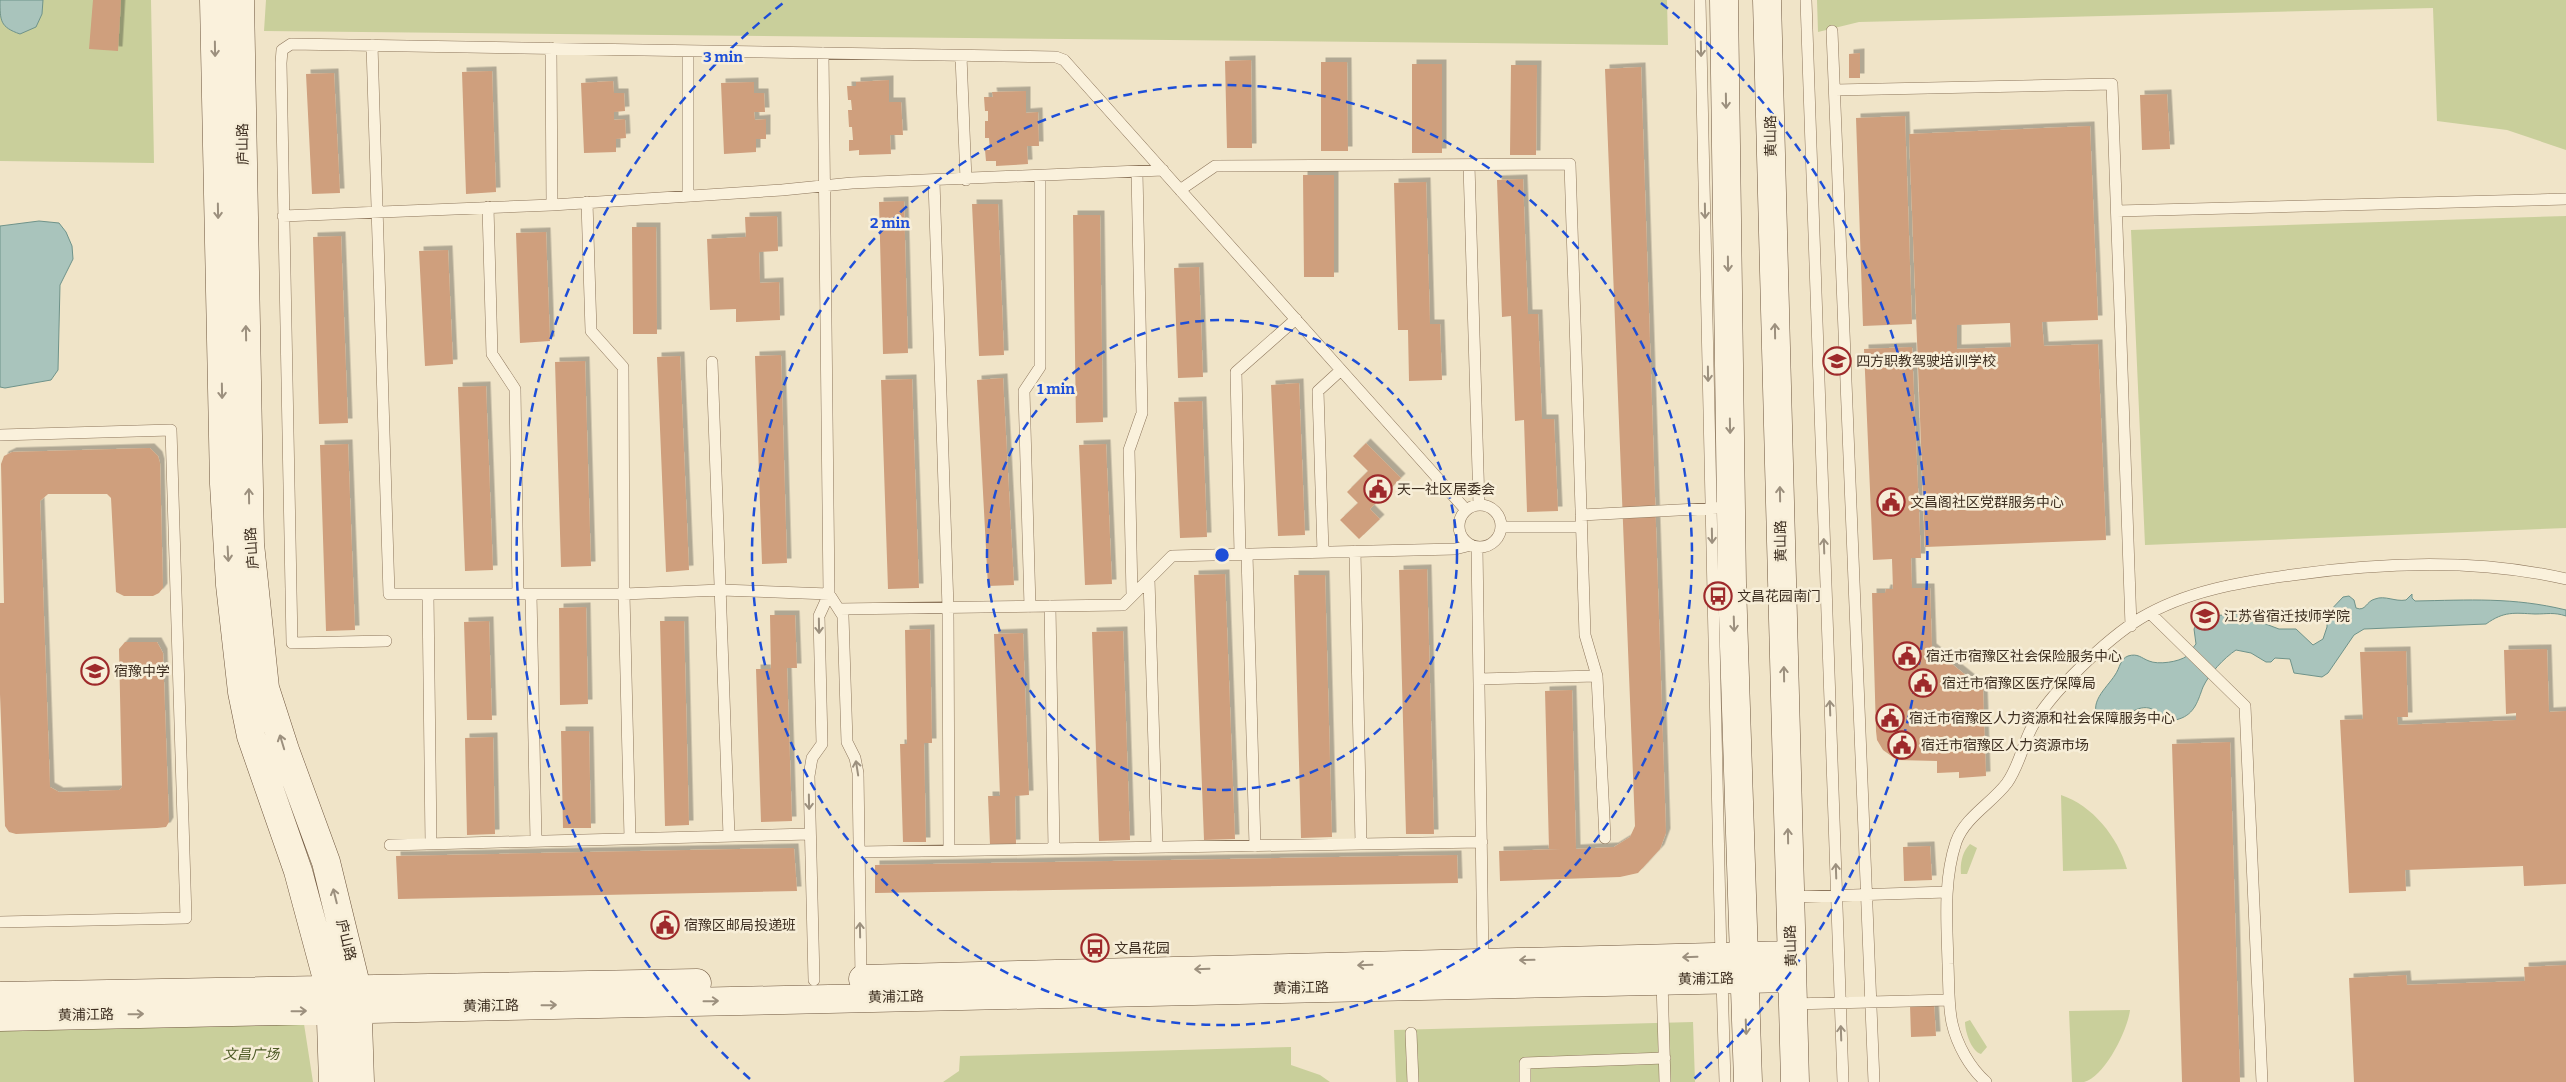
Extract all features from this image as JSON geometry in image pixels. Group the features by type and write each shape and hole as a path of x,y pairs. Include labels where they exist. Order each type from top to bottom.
{"street":[{"name":"庐山路","path":"214,0 224,484 230,585 242,692 251,736 298,871 330,1000 333,1082"},
{"name":"庐山路","path":"240,0 250,544 265,688 285,750 326,862 358,999 360,1082"},
{"path":"1724,0 1721,508 1733,967 1748,1082"},
{"name":"黄山路","path":"1767,0 1795,1082"},
{"name":"黄浦江路","path":"0,1017 330,1000 814,980 1483,961 1662,969"},
{"name":"黄浦江路","path":"358,999 1733,967 1792,979"},
{"name":"黄浦江路","path":"0,996 330,1000"}],"lane":[{"path":"1501,527 1721,508 1700,0"},
{"path":"1806,0 1843,1082"},
{"path":"1832,31 1874,1082"},
{"path":"386,641 292,643 282,50 291,44 1056,57 1064,60 1466,510"},
{"path":"372,45 387,582 389,594 624,594 721,590 829,594"},
{"path":"551,48 552,205"},
{"path":"688,51 688,196"},
{"path":"814,980 809,776 812,758 822,744 819,616 829,594 823,53"},
{"path":"961,56 966,180"},
{"path":"1834,90 2112,84 2131,626"},
{"path":"1469,164 1479,505"},
{"path":"1180,190 1215,166 1570,164 1585,635 1597,676 1605,838"},
{"path":"284,216 552,205 825,187 852,183 966,180 1162,170"},
{"path":"1132,596 1129,450 1142,413 1137,172"},
{"path":"1030,607 1024,391 1040,367 1040,176"},
{"path":"934,181 948,608 949,850"},
{"path":"2117,212 2566,199"},
{"path":"587,202 591,331 623,367 624,594 630,838"},
{"path":"488,208 492,354 515,389 518,594"},
{"path":"1255,846 1236,372 1296,319"},
{"path":"712,362 729,836"},
{"path":"1323,552 1318,391 1341,370"},
{"path":"0,435 171,430 186,918 0,922"},
{"path":"839,609 1123,605 1172,556 1455,549 1491,544 1500,534 1501,527 1497,514 1486,506 1479,505 1466,510 1462,516 1459,529 1465,541 1474,546"},
{"path":"1474,546 1479,679 1483,961"},
{"path":"1355,551 1361,844"},
{"path":"1986,1082 1976,1073 1961,1049 1952,1024 1949,1000 1947,892 1950,866 1957,839 1971,819 2007,783 2017,767 2031,729 2053,697 2090,658 2131,626 2151,614 2177,602 2239,582 2326,570 2411,563 2498,568 2536,572 2566,579"},
{"path":"1149,579 1158,847"},
{"path":"428,594 431,844"},
{"path":"531,594 536,841"},
{"path":"829,594 843,616 846,742 855,758 858,773 861,979"},
{"path":"1050,606 1054,849"},
{"path":"2151,614 2246,706 2262,1082"},
{"path":"1479,679 1597,676"},
{"path":"390,845 810,834"},
{"path":"859,852 1482,842"},
{"path":"1790,897 1947,892"},
{"path":"1725,1082 1733,967"},
{"path":"1662,969 1665,1082"},
{"path":"1792,979 1840,1002 1949,1000"},
{"path":"1412,1033 1413,1082"},
{"path":"1525,1082 1525,1063 1664,1058"}],"green space":[{"path":"0,0 151,0 154,163 0,161"},
{"path":"266,0 1667,0 1668,45 264,31"},
{"path":"1817,0 2566,0 2566,150 2507,130 2437,121 2433,8 1859,22 1818,32"},
{"path":"2566,216 2566,528 2145,545 2131,230"},
{"path":"2061,795 2083,806 2102,824 2117,845 2127,869 2063,871"},
{"path":"1970,844 1977,848 1967,874 1961,874 1962,858"},
{"path":"2130,1010 2120,1040 2100,1071 2084,1082 2072,1082 2069,1011"},
{"path":"1970,1020 1987,1047 1981,1054 1974,1049 1967,1035 1965,1022"},
{"path":"1693,1022 1695,1082 1396,1082 1394,1030"},
{"name":"文昌广场","path":"304,1024 313,1082 0,1082 0,1030"},
{"path":"1291,1047 1291,1065 1320,1075 1330,1082 943,1082 959,1071 960,1056"}],"water":[{"path":"0,0 43,0 42,14 36,27 20,34 8,29 2,22"},
{"path":"39,221 59,223 66,232 72,246 73,259 60,285 58,370 51,380 5,388 0,387 0,226"},
{"path":"2412,594 2412,598 2415,601 2491,600 2528,603 2566,610 2566,616 2515,613 2498,617 2486,624 2364,629 2354,635 2328,673 2322,677 2294,673 2290,659 2275,658 2271,662 2266,662 2251,653 2236,650 2213,672 2203,687 2195,706 2184,717 2170,720 2149,708 2144,708 2134,711 2110,724 2100,721 2097,714 2096,708 2099,696 2115,675 2125,657 2137,655 2158,663 2183,658 2188,655 2196,644 2194,629 2198,621 2208,616 2239,614 2279,629 2296,629 2313,645 2323,639 2327,627 2327,614 2343,597 2349,596 2354,600 2356,608 2362,609 2375,599 2406,600"}],"building":[{"path":"93,0 121,0 118,51 89,49"},
{"path":"1860,53 1860,78 1849,78 1849,54"},
{"path":"1251,60 1252,148 1227,148 1225,61"},
{"path":"1321,62 1347,62 1348,151 1321,151"},
{"path":"1412,64 1442,64 1442,153 1412,153"},
{"path":"1511,65 1537,65 1536,155 1510,155"},
{"path":"1641,67 1666,833 1660,849 1638,873 1620,877 1500,881 1499,851 1561,849 1549,849 1545,691 1572,690 1576,849 1614,847 1630,837 1635,826 1605,69"},
{"path":"492,71 496,192 466,194 462,72"},
{"path":"334,73 340,193 312,194 306,74"},
{"path":"889,80 889,102 901,102 903,135 890,135 891,154 859,155 859,150 849,151 849,140 853,140 852,127 849,127 848,110 852,110 851,100 848,100 847,86 856,86 856,82"},
{"path":"613,81 614,93 624,93 625,111 614,112 614,120 625,119 626,138 616,139 616,152 584,153 581,83"},
{"path":"754,82 754,93 764,93 765,112 754,112 755,120 766,119 766,139 756,139 756,152 724,154 721,83"},
{"path":"1026,91 1026,113 1038,112 1039,146 1027,146 1028,164 996,166 996,161 986,161 985,150 990,150 989,138 985,138 985,121 988,121 988,111 985,111 984,97 993,97 992,92"},
{"path":"2167,94 2170,149 2142,150 2140,95"},
{"path":"1905,116 1912,324 1863,326 1856,118"},
{"path":"2090,126 2098,320 2042,322 2044,346 2098,344 2106,540 1925,547 1909,134","holes":["2010,323 2011,347 1957,349 1957,325"]},
{"path":"1303,175 1334,175 1334,277 1304,277"},
{"path":"1523,179 1528,314 1538,314 1542,419 1554,419 1558,511 1527,512 1524,420 1515,421 1511,316 1502,317 1497,180"},
{"path":"1426,182 1430,324 1440,324 1442,380 1409,381 1408,330 1398,330 1394,183"},
{"path":"904,201 908,353 883,354 879,202"},
{"path":"972,204 998,204 1004,355 979,356"},
{"path":"1073,215 1100,215 1103,422 1076,423"},
{"path":"777,216 778,251 759,252 760,283 779,282 780,320 736,322 736,309 710,310 707,239 746,237 745,217"},
{"path":"632,227 656,227 657,334 633,334"},
{"path":"546,232 550,341 520,343 516,233"},
{"path":"341,236 348,423 319,424 313,237"},
{"path":"448,250 453,364 425,366 419,251"},
{"path":"1199,267 1203,377 1178,378 1174,268"},
{"path":"1912,347 1921,558 1911,558 1912,588 1930,588 1932,648 1983,689 1986,776 1959,778 1959,772 1937,773 1937,761 1897,760 1883,750 1877,740 1872,593 1885,593 1886,589 1893,589 1892,559 1873,560 1864,349"},
{"path":"781,355 787,563 762,564 755,356"},
{"path":"680,356 689,570 666,572 657,357"},
{"path":"585,361 591,566 561,567 555,362"},
{"path":"1003,378 1014,585 988,586 977,380"},
{"path":"912,379 919,588 888,589 881,380"},
{"path":"1299,383 1305,535 1278,536 1271,385"},
{"path":"486,386 493,570 465,571 458,387"},
{"path":"1202,401 1207,537 1180,538 1174,402"},
{"path":"1366,443 1401,478 1370,509 1380,519 1359,539 1340,520 1358,503 1347,492 1368,471 1353,456"},
{"path":"348,444 355,630 326,631 320,445"},
{"path":"1106,444 1112,584 1085,585 1079,445"},
{"path":"150,448 158,456 160,463 163,588 153,596 124,596 116,592 111,498 107,494 48,494 40,501 50,787 59,792 119,790 122,787 119,649 125,642 157,642 163,653 169,822 166,827 157,828 16,834 9,832 5,826 0,694 0,603 4,603 1,464 4,456 12,452"},
{"path":"1427,569 1434,834 1406,834 1399,570"},
{"path":"1225,574 1235,839 1204,840 1194,575"},
{"path":"1294,575 1325,575 1332,837 1301,838"},
{"path":"586,607 588,704 560,705 559,608"},
{"path":"770,615 795,615 797,668 787,668 792,821 761,822 756,669 771,669"},
{"path":"489,621 492,720 467,720 464,622"},
{"path":"660,621 684,621 689,825 665,826"},
{"path":"930,629 932,743 924,743 926,842 903,842 900,744 907,744 905,630"},
{"path":"1123,631 1130,840 1099,841 1092,632"},
{"path":"1023,633 1029,795 1015,796 1016,844 990,845 988,796 1000,796 994,634"},
{"path":"2547,649 2549,712 2566,711 2566,884 2524,886 2523,866 2405,870 2406,891 2349,893 2340,720 2363,719 2360,652 2406,651 2408,717 2397,717 2398,725 2516,720 2516,713 2506,714 2504,650"},
{"path":"561,731 589,731 591,828 563,828"},
{"path":"493,737 495,834 467,835 465,738"},
{"path":"2230,742 2240,1082 2182,1082 2172,744"},
{"path":"1930,846 1932,880 1904,881 1903,847"},
{"path":"794,848 797,891 398,899 396,856"},
{"path":"1457,855 1458,883 875,893 875,865"},
{"path":"2566,965 2566,1082 2354,1082 2349,978 2406,975 2407,985 2525,981 2524,967"},
{"path":"1934,1004 1936,1036 1911,1037 1910,1005"}],"place":[{"name":"四方职教驾驶培训学校","path":"1837,361"},
{"name":"天一社区居委会","path":"1378,489"},
{"name":"文昌阁社区党群服务中心","path":"1891,502"},
{"name":"文昌花园南门","path":"1718,596"},
{"name":"江苏省宿迁技师学院","path":"2205,616"},
{"name":"宿迁市宿豫区社会保险服务中心","path":"1907,656"},
{"name":"宿豫中学","path":"95,671"},
{"name":"宿迁市宿豫区医疗保障局","path":"1923,683"},
{"name":"宿迁市宿豫区人力资源和社会保障服务中心","path":"1890,718"},
{"name":"宿迁市宿豫区人力资源市场","path":"1902,745"},
{"name":"宿豫区邮局投递班","path":"665,925"},
{"name":"文昌花园","path":"1095,948"}]}
